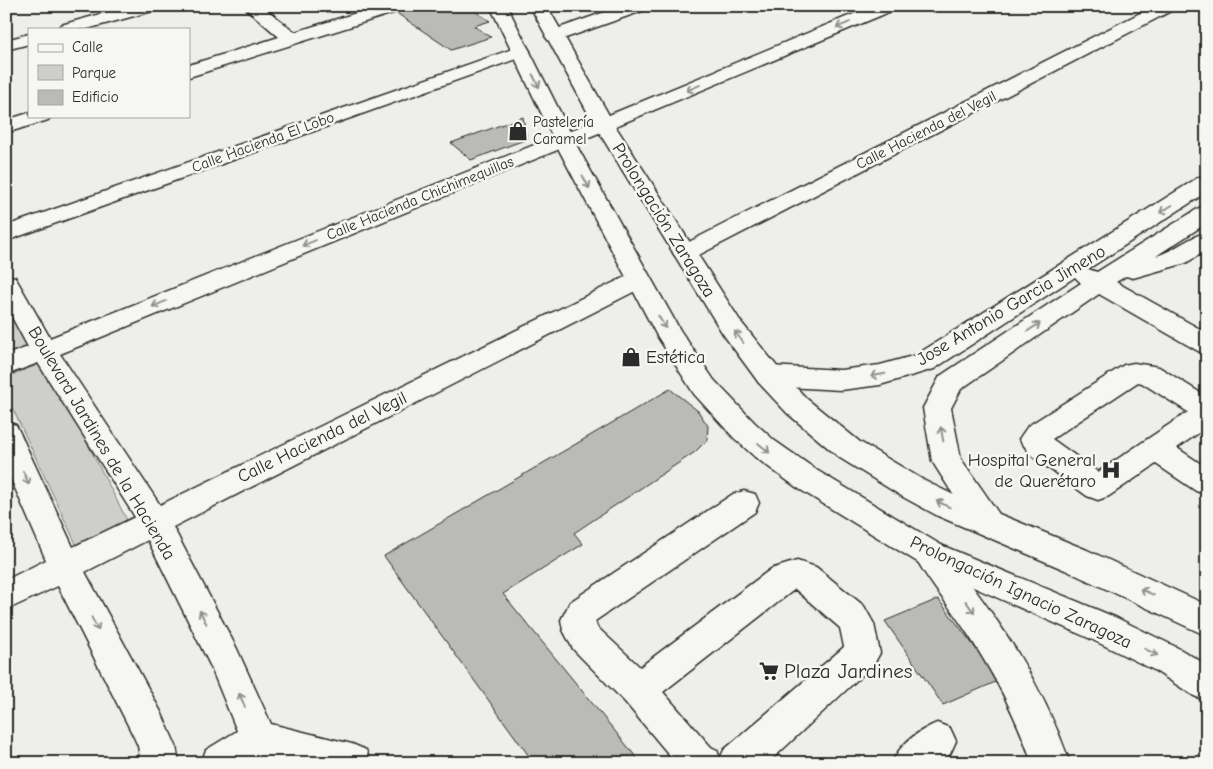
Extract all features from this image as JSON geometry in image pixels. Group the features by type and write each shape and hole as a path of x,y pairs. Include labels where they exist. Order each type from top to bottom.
{"street":[{"path":"71,28 150,6"},
{"path":"251,6 292,39"},
{"path":"190,71 397,6"},
{"path":"498,6 638,280"},
{"name":"Prolongación Zaragoza","path":"538,6 604,124 732,328 769,376"},
{"path":"554,36 639,6"},
{"name":"Calle Hacienda Chichimequillas","path":"6,366 604,124 888,6"},
{"name":"Calle Hacienda del Vegil","path":"685,253 1167,6"},
{"path":"6,45 28,39"},
{"name":"Calle Hacienda El Lobo","path":"6,234 521,51"},
{"path":"6,127 35,118"},
{"name":"Jose Antonio Garcia Jimeno","path":"769,376 841,380 880,375 925,362 1207,182"},
{"name":"Jose Antonio Garcia Jimeno","path":"988,523 947,461 937,408 950,383 1207,213"},
{"path":"1104,280 1178,258 1207,239"},
{"path":"1071,269 1104,280 1207,345"},
{"name":"Calle Hacienda del Vegil","path":"6,596 638,280"},
{"name":"Prolongación Ignacio Zaragoza","path":"638,280 669,334 704,387 765,450 807,479 930,554 1105,629 1166,659 1207,684"},
{"name":"Boulevard Jardines de la Hacienda","path":"6,283 44,351 154,521 225,660 259,740"},
{"path":"969,333 1000,351"},
{"path":"1134,372 1150,374 1207,412 1098,488 1042,448 1034,439 1038,434 1134,372"},
{"path":"769,376 821,427 850,450 914,489 949,507 1076,560 1207,621"},
{"path":"6,433 65,566 148,725 157,746 160,763"},
{"path":"1156,449 1207,484"},
{"path":"703,763 698,760 638,690 585,638 580,630 578,620 582,612 744,503"},
{"path":"930,554 1007,663 1028,700 1043,736 1051,763"},
{"path":"638,690 783,579 797,576 810,581 852,617 857,624 862,653 740,762"},
{"path":"220,763 259,740 352,763"}],"green space":[{"path":"6,304 33,353 6,364"},
{"path":"45,362 127,520 76,544 6,394 6,377"}],"building":[{"path":"414,6 443,6 450,11 467,6 490,21 474,26 491,37 451,50 395,12"},
{"path":"523,117 527,139 471,160 451,143"},
{"path":"670,389 698,411 708,426 707,440 695,452 574,533 583,544 503,594 641,763 534,763 384,556"},
{"path":"938,599 1000,680 943,705 885,621"}],"place":[{"name":"Pastelería Caramel","path":"518,131"},
{"name":"Estética","path":"631,357"},
{"name":"Hospital General de Querétaro","path":"1111,470"},
{"name":"Plaza Jardines","path":"769,671"}]}
